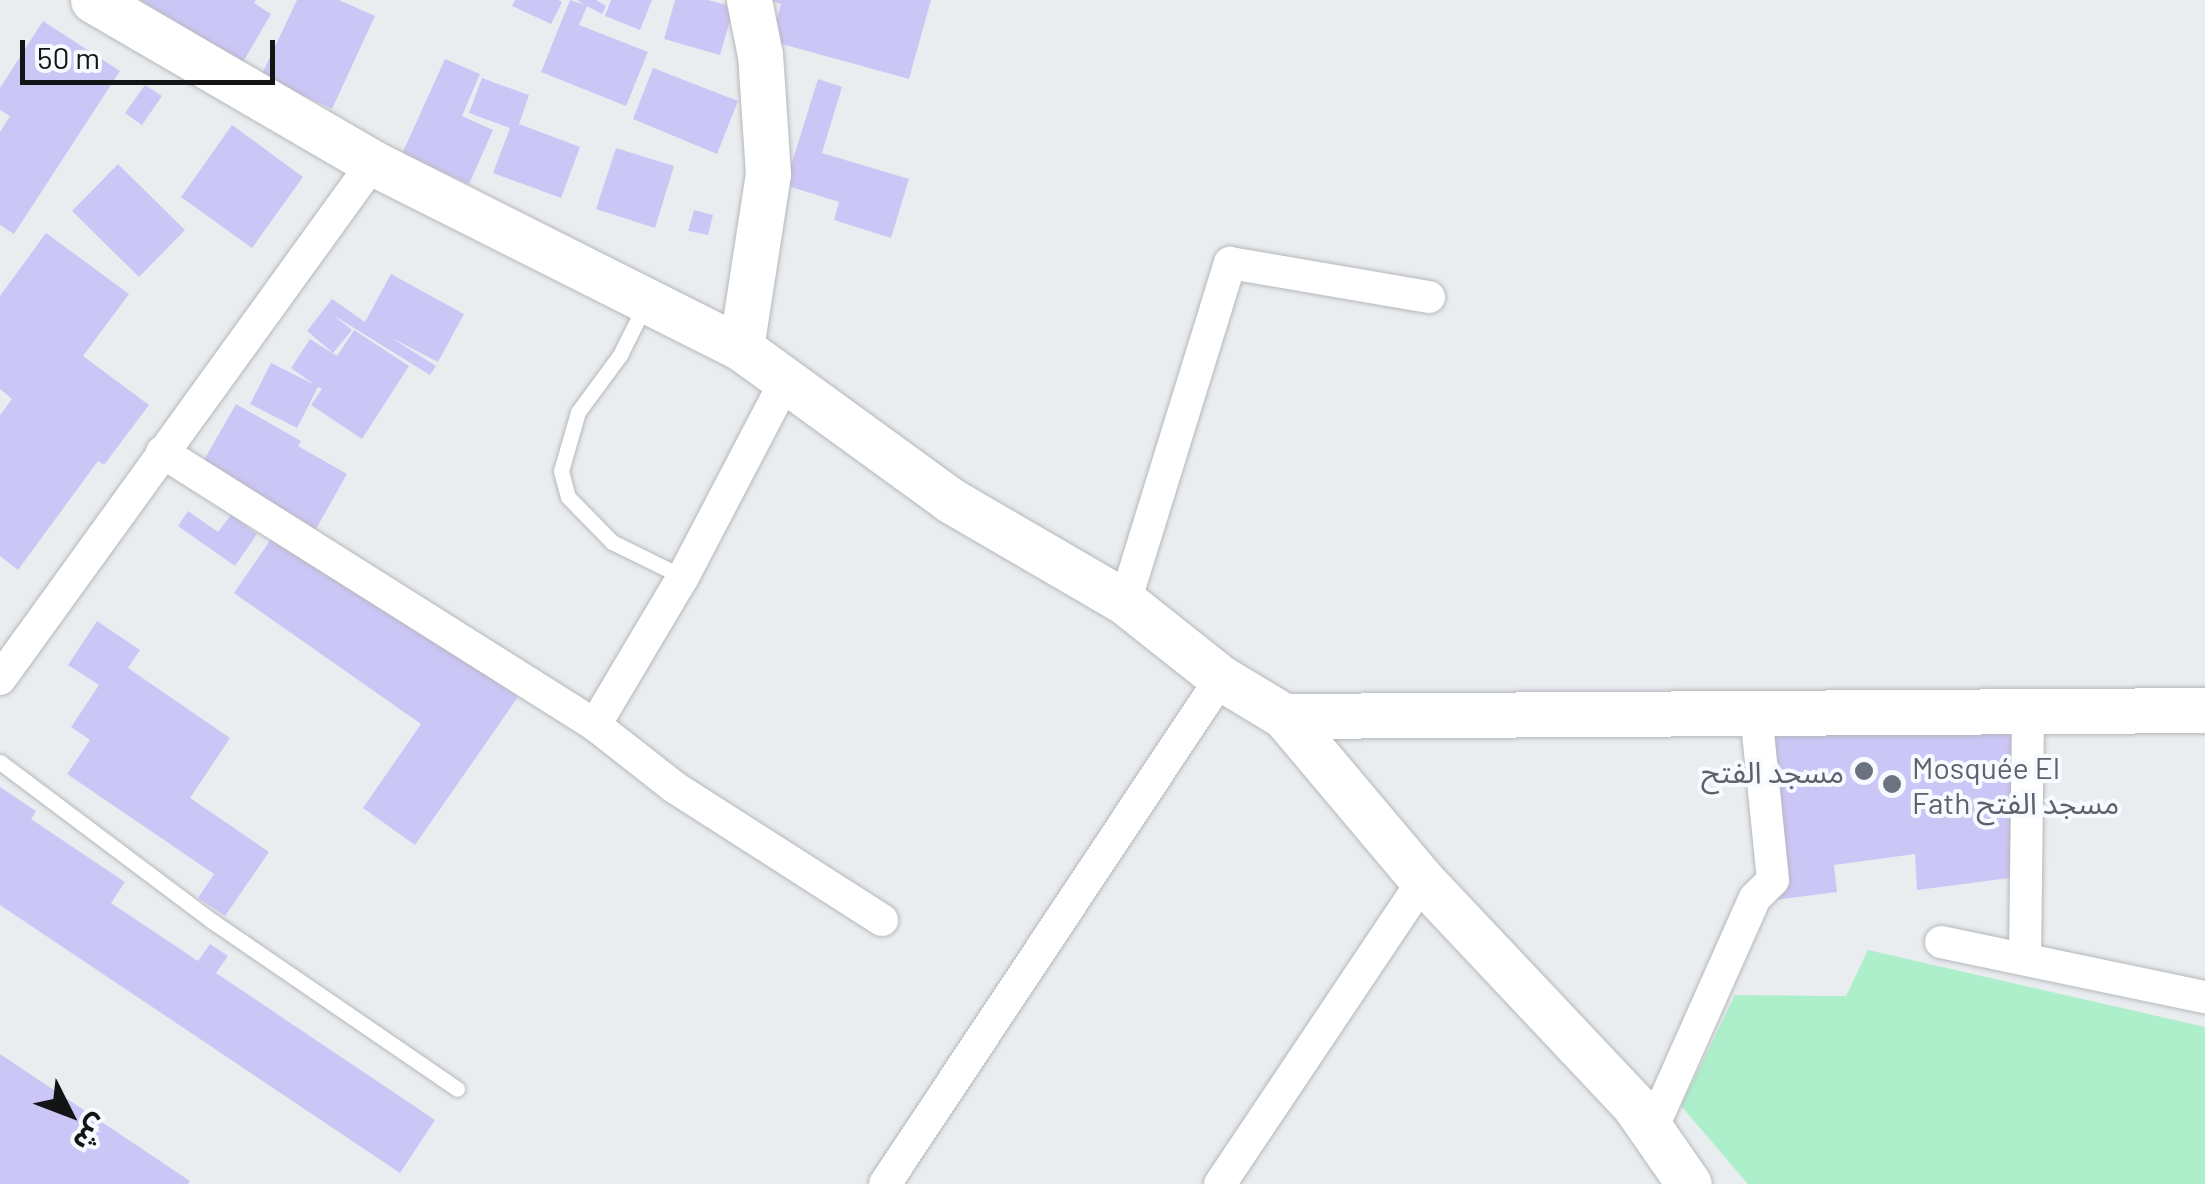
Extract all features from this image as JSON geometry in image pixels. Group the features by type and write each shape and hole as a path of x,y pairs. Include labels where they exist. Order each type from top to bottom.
{"street":[{"path":"93,0 373,163 741,348 950,500 1125,602 1221,678 1284,716 1423,881 1652,1129 1689,1184"},
{"path":"741,348 768,174 760,55 750,0"},
{"path":"1,676 373,163"},
{"path":"1125,602 1230,262 1429,296"},
{"path":"595,724 683,577 786,380"},
{"path":"162,452 595,724 674,787 882,920"},
{"path":"885,1184 1221,678"},
{"path":"1284,716 2205,710"},
{"path":"2025,959 2028,711"},
{"path":"1652,1129 1755,898 1773,880 1756,713"},
{"path":"1220,1184 1423,881"},
{"path":"1941,942 2205,997"}],"lane":[{"path":"647,301 620,355 578,412 561,471 568,497 612,542 683,577"},
{"path":"0,762 212,921 457,1089"}],"green space":[{"path":"1868,950 2205,1027 2205,1184 1748,1184 1681,1106 1735,995 1846,996"}],"building":[{"path":"140,0 256,0 254,3 271,14 243,62"},
{"path":"297,0 339,0 375,16 332,109 261,76"},
{"path":"515,0 562,2 551,24 512,6"},
{"path":"570,0 585,5 577,0 596,0 606,6 602,14 587,6 579,25 648,52 626,106 541,72"},
{"path":"611,0 652,0 640,30 605,16"},
{"path":"675,0 708,0 734,7 720,55 664,39"},
{"path":"770,0 931,0 909,79 771,41 781,4"},
{"path":"43,21 120,71 14,234 0,225 0,132 10,116 0,110 0,88"},
{"path":"445,59 480,74 462,116 493,130 469,184 402,154"},
{"path":"653,68 738,101 717,154 633,119"},
{"path":"482,78 529,95 519,124 580,147 561,198 493,173 510,128 469,113"},
{"path":"818,79 842,87 822,153 909,179 891,238 834,220 839,202 785,185"},
{"path":"145,85 162,96 142,125 125,113"},
{"path":"232,125 303,177 252,248 181,197"},
{"path":"616,148 674,166 655,228 596,209"},
{"path":"118,164 185,230 139,277 72,211"},
{"path":"694,210 713,215 708,235 688,231"},
{"path":"46,233 129,294 83,356 149,405 104,465 98,461 18,570 0,556 0,415 12,399 0,389 0,296"},
{"path":"391,274 464,314 438,362 390,337 436,366 430,375 333,315 352,330 333,353 307,331 332,299 365,322"},
{"path":"354,330 409,366 362,439 311,405 322,389 318,387 297,428 250,404 271,363 315,385 291,368 310,339 337,356"},
{"path":"236,404 301,441 298,446 347,474 316,529 204,460"},
{"path":"188,511 218,532 231,515 257,534 235,566 178,526"},
{"path":"278,529 518,697 415,845 363,808 421,724 234,593"},
{"path":"97,621 140,650 128,668 230,738 190,798 269,852 225,916 198,898 214,874 67,774 90,740 71,727 99,685 68,665"},
{"name":"Mosquée El Fath مسجد الفتح","path":"2023,712 2017,877 1917,890 1915,854 1834,865 1837,892 1775,900 1756,713"},
{"path":"0,787 36,811 31,819 125,882 111,903 198,961 210,944 228,956 216,973 435,1120 400,1173 0,905"},
{"path":"0,1054 190,1181 188,1184 0,1184"}],"place":[{"name":"مسجد الفتح","path":"1864,771"},
{"name":"Mosquée El Fath مسجد الفتح","path":"1892,784"}]}
